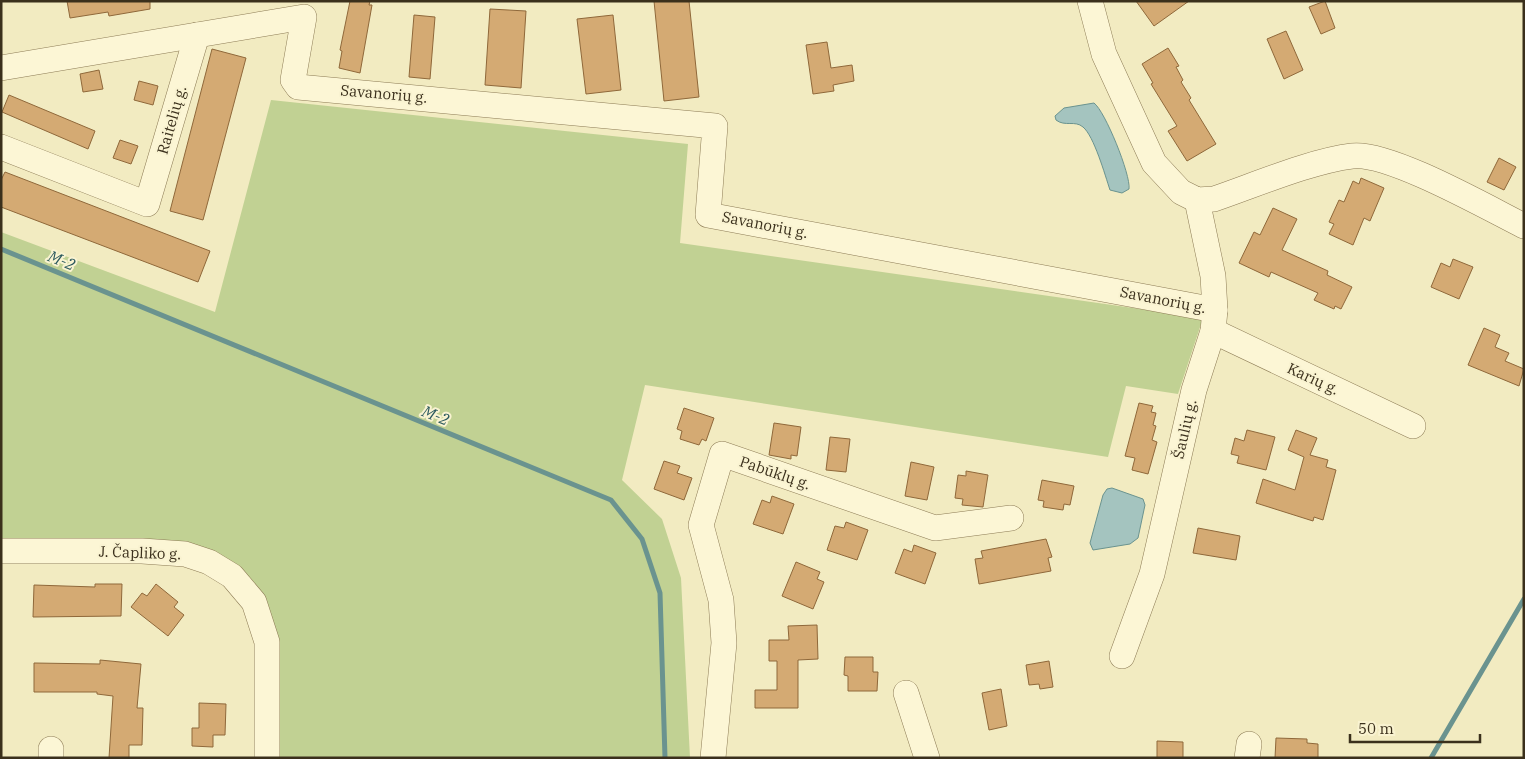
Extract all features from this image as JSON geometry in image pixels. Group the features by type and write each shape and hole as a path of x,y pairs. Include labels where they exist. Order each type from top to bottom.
{"street":[{"path":"1090,1 1104,54 1154,163 1181,192 1197,200 1214,199 1320,164 1353,156 1374,157 1399,166 1524,226"},
{"name":"Savanorių g.","path":"196,36 304,17 292,80 298,87 715,126 708,215 1214,321"},
{"path":"1,68 196,36"},
{"name":"Raitelių g.","path":"1,147 147,204 196,36"},
{"name":"Šaulių g.","path":"1122,656 1152,574 1194,390 1214,321 1213,276 1197,200"},
{"name":"Karių g.","path":"1214,321 1413,426"},
{"name":"Pabūklų g.","path":"713,758 724,643 721,600 701,525 722,454 935,528 1011,518"},
{"name":"J. Čapliko g.","path":"1,551 142,551 184,554 209,562 232,576 254,602 267,642 267,758"},
{"path":"906,693 927,758"}],"green space":[{"path":"271,100 688,144 680,243 1203,318 1178,394 1126,386 1108,457 645,385 622,480 662,519 681,578 690,758 274,758 275,646 219,559 1,540 1,232 215,312"}],"water":[{"path":"1094,103 1099,108 1122,158 1129,182 1129,189 1122,193 1110,190 1095,147 1083,127 1056,120 1055,116 1064,108"},
{"path":"1112,488 1143,499 1145,505 1138,538 1130,544 1093,550 1090,543 1103,495 1107,489"}],"building":[{"path":"67,1 150,1 150,9 109,16 108,12 70,18"},
{"path":"350,1 370,1 369,5 372,5 360,73 339,68 342,51 340,50"},
{"path":"654,1 689,1 699,97 664,101"},
{"path":"1136,1 1189,1 1154,26"},
{"path":"1325,1 1335,28 1321,34 1309,7"},
{"path":"490,9 526,11 521,88 485,85"},
{"path":"414,15 435,17 430,79 409,77"},
{"path":"613,15 621,90 586,94 577,19"},
{"path":"1286,31 1303,70 1284,79 1267,39"},
{"path":"827,42 831,68 852,65 854,81 833,85 834,91 813,94 806,45"},
{"path":"1168,48 1179,66 1176,67 1183,80 1181,82 1191,98 1189,100 1216,144 1187,161 1168,131 1177,126 1151,84 1153,83 1142,64"},
{"path":"212,49 246,58 203,220 170,211"},
{"path":"99,70 103,89 83,92 80,74"},
{"path":"139,81 158,86 153,105 134,100"},
{"path":"9,95 95,131 88,149 2,112"},
{"path":"120,140 138,146 131,164 113,158"},
{"path":"1499,158 1516,167 1504,190 1487,182"},
{"path":"5,172 210,251 198,282 1,207 1,180"},
{"path":"1361,178 1384,188 1370,221 1364,218 1353,245 1329,234 1334,224 1329,222 1339,200 1344,202 1353,181 1359,184"},
{"path":"1273,208 1297,219 1282,250 1328,271 1327,275 1352,287 1341,309 1335,306 1334,309 1314,300 1318,293 1271,272 1269,277 1239,263 1254,232 1260,235"},
{"path":"1453,259 1473,267 1459,299 1431,287 1441,263 1450,267"},
{"path":"1484,328 1500,335 1495,347 1509,353 1505,361 1524,369 1519,386 1468,365"},
{"path":"1139,403 1153,406 1151,412 1156,413 1153,425 1156,426 1152,440 1157,442 1148,474 1132,470 1135,458 1125,456"},
{"path":"684,408 714,418 706,441 702,439 699,445 680,439 682,431 677,429"},
{"path":"774,423 801,427 797,456 791,455 791,459 769,455"},
{"path":"1247,430 1275,437 1266,470 1237,463 1239,456 1231,454 1235,438 1244,441"},
{"path":"1296,430 1317,438 1310,455 1328,460 1326,467 1336,470 1323,520 1314,517 1313,521 1256,503 1263,479 1295,490 1304,457 1288,450"},
{"path":"830,437 850,439 846,472 826,470"},
{"path":"664,461 680,466 677,473 692,478 684,500 654,489"},
{"path":"911,462 934,467 927,500 905,496"},
{"path":"966,471 988,475 983,507 962,505 963,499 955,498 958,475 966,476"},
{"path":"1042,480 1074,486 1070,505 1064,504 1063,510 1043,507 1044,501 1038,500"},
{"path":"772,496 794,504 783,534 753,524 762,500 770,503"},
{"path":"846,522 868,530 857,560 827,550 835,526 844,528"},
{"path":"1198,528 1240,536 1236,560 1193,553"},
{"path":"1046,539 1052,557 1048,558 1051,571 979,584 975,559 983,558 981,551"},
{"path":"914,545 936,553 925,584 895,573 904,549 912,552"},
{"path":"796,562 820,572 817,579 824,582 813,609 782,596"},
{"path":"95,584 122,584 121,616 33,617 34,585 95,587"},
{"path":"156,584 178,602 174,607 184,615 168,636 131,607 142,593 147,596"},
{"path":"817,625 818,659 798,660 798,708 755,708 755,690 777,690 777,661 769,661 769,640 789,640 788,626"},
{"path":"845,657 873,657 873,672 878,672 877,691 848,691 848,676 844,675"},
{"path":"100,660 141,664 137,708 143,708 142,745 129,745 129,758 109,758 113,696 97,694 97,692 34,692 34,663 100,664"},
{"path":"1049,661 1053,687 1040,689 1039,684 1029,685 1026,665"},
{"path":"1001,689 1007,726 989,730 982,693"},
{"path":"199,703 226,704 225,735 213,735 213,747 192,746 192,728 199,728"},
{"path":"1276,738 1307,739 1307,743 1318,744 1318,758 1275,758"},
{"path":"1157,741 1183,742 1183,758 1157,758"}],"waterway":[{"name":"M-2","path":"1,249 611,500 642,539 660,593 665,758"},
{"path":"1431,758 1524,599"}]}
